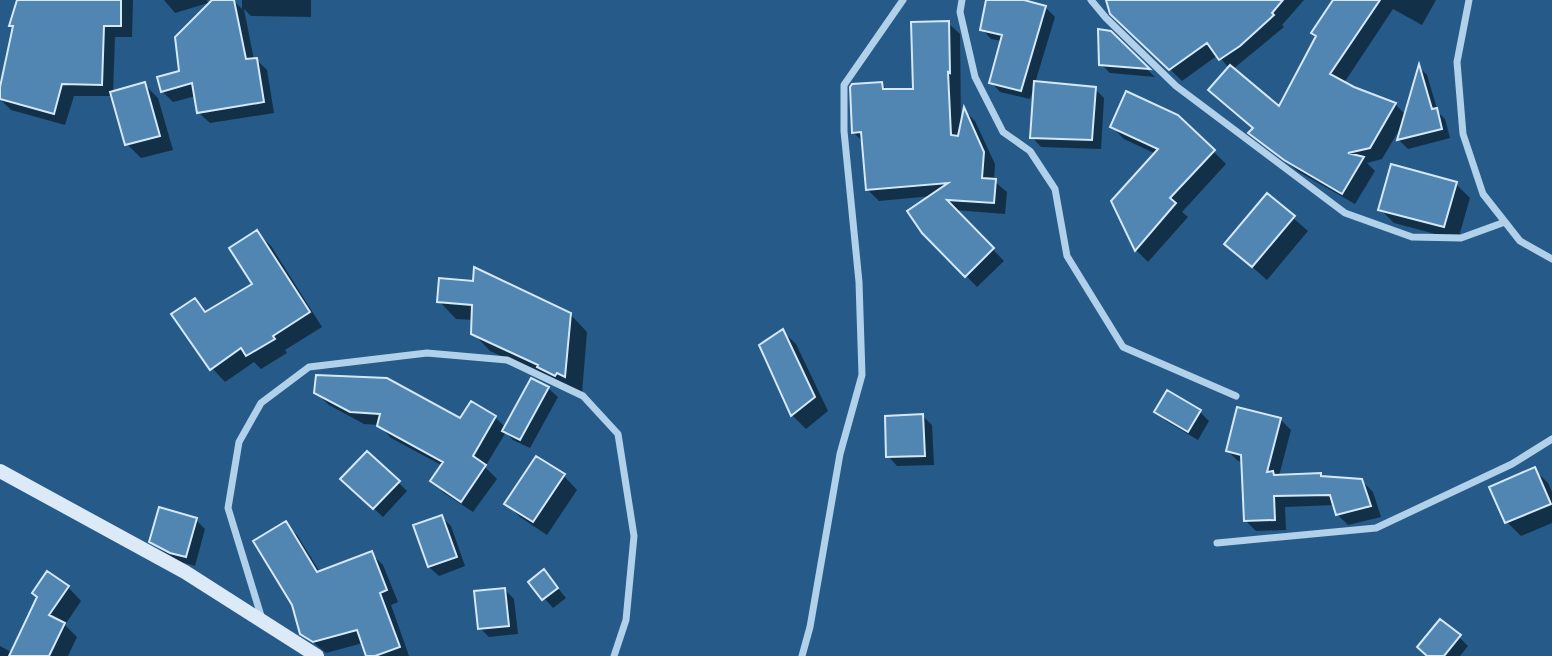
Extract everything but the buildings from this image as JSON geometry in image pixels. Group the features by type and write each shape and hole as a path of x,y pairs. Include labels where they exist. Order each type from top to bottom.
{"street":[{"path":"803,656 841,454 862,374 859,282 844,131 844,85 903,0"},
{"path":"962,0 960,12 975,77 1003,132 1030,151 1055,189 1067,256 1123,347 1236,396"},
{"path":"1091,0 1176,86 1345,213 1412,237 1461,238 1505,222"},
{"path":"1469,0 1457,62 1463,134 1483,194 1520,241 1552,258"},
{"path":"262,620 228,508 239,442 261,403 309,367 427,353 507,360 583,396 618,434 634,536 626,620 614,656"},
{"path":"1217,543 1376,528 1512,464 1552,439"},
{"path":"0,471 185,572 317,656"}]}
